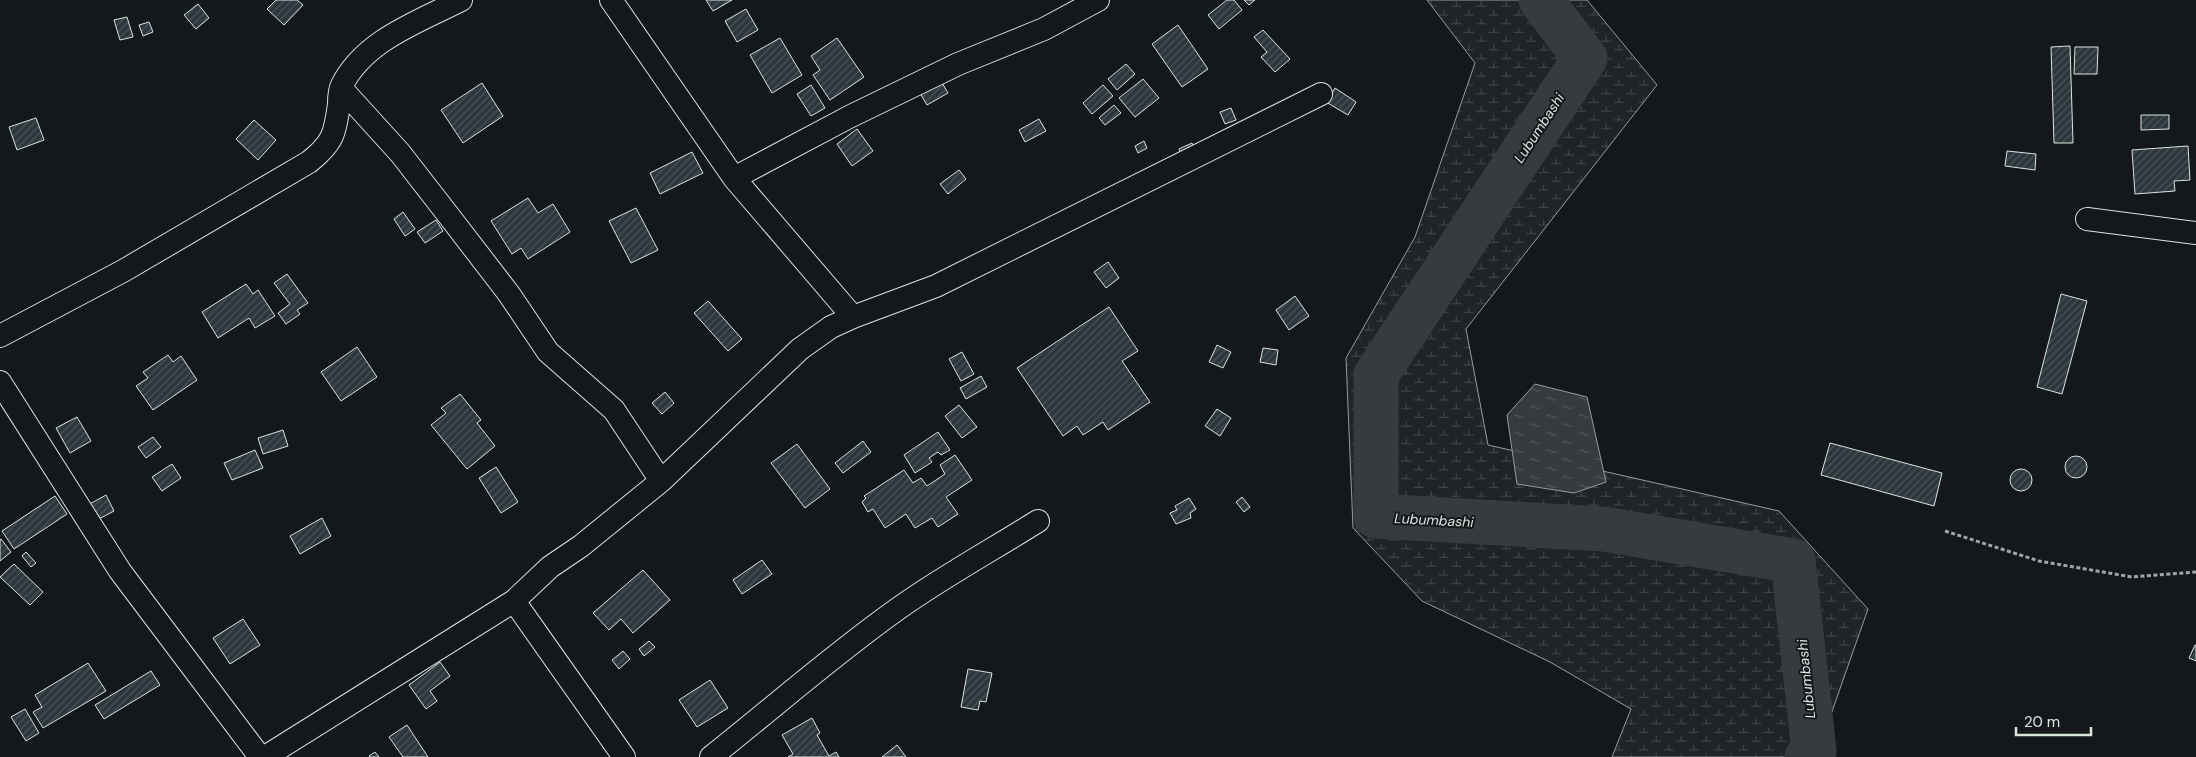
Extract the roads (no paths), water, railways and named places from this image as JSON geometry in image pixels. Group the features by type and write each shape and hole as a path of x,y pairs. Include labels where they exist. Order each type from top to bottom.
{"street":[{"path":"0,336 123,271 309,162 333,140 340,88 350,70 374,47 461,0"},
{"path":"611,0 734,178 852,316"},
{"path":"734,178 851,116 958,64 1044,29 1098,0"},
{"path":"340,88 400,153 450,216 509,294 548,352 614,410 661,481"},
{"path":"265,757 514,601 550,567 581,546 661,481 800,349 831,327 852,316 936,286 1321,94"},
{"path":"2087,219 2196,234"},
{"path":"0,382 120,572 260,757"},
{"path":"711,757 809,676 899,608 1038,520"},
{"path":"514,601 624,757"}],"water":[{"path":"1535,384 1587,397 1606,482 1574,493 1517,484 1507,415"}],"waterway":[{"name":"Lubumbashi","path":"1541,0 1585,58 1376,375 1376,516 1604,529 1793,561 1814,751 1807,757"}]}
